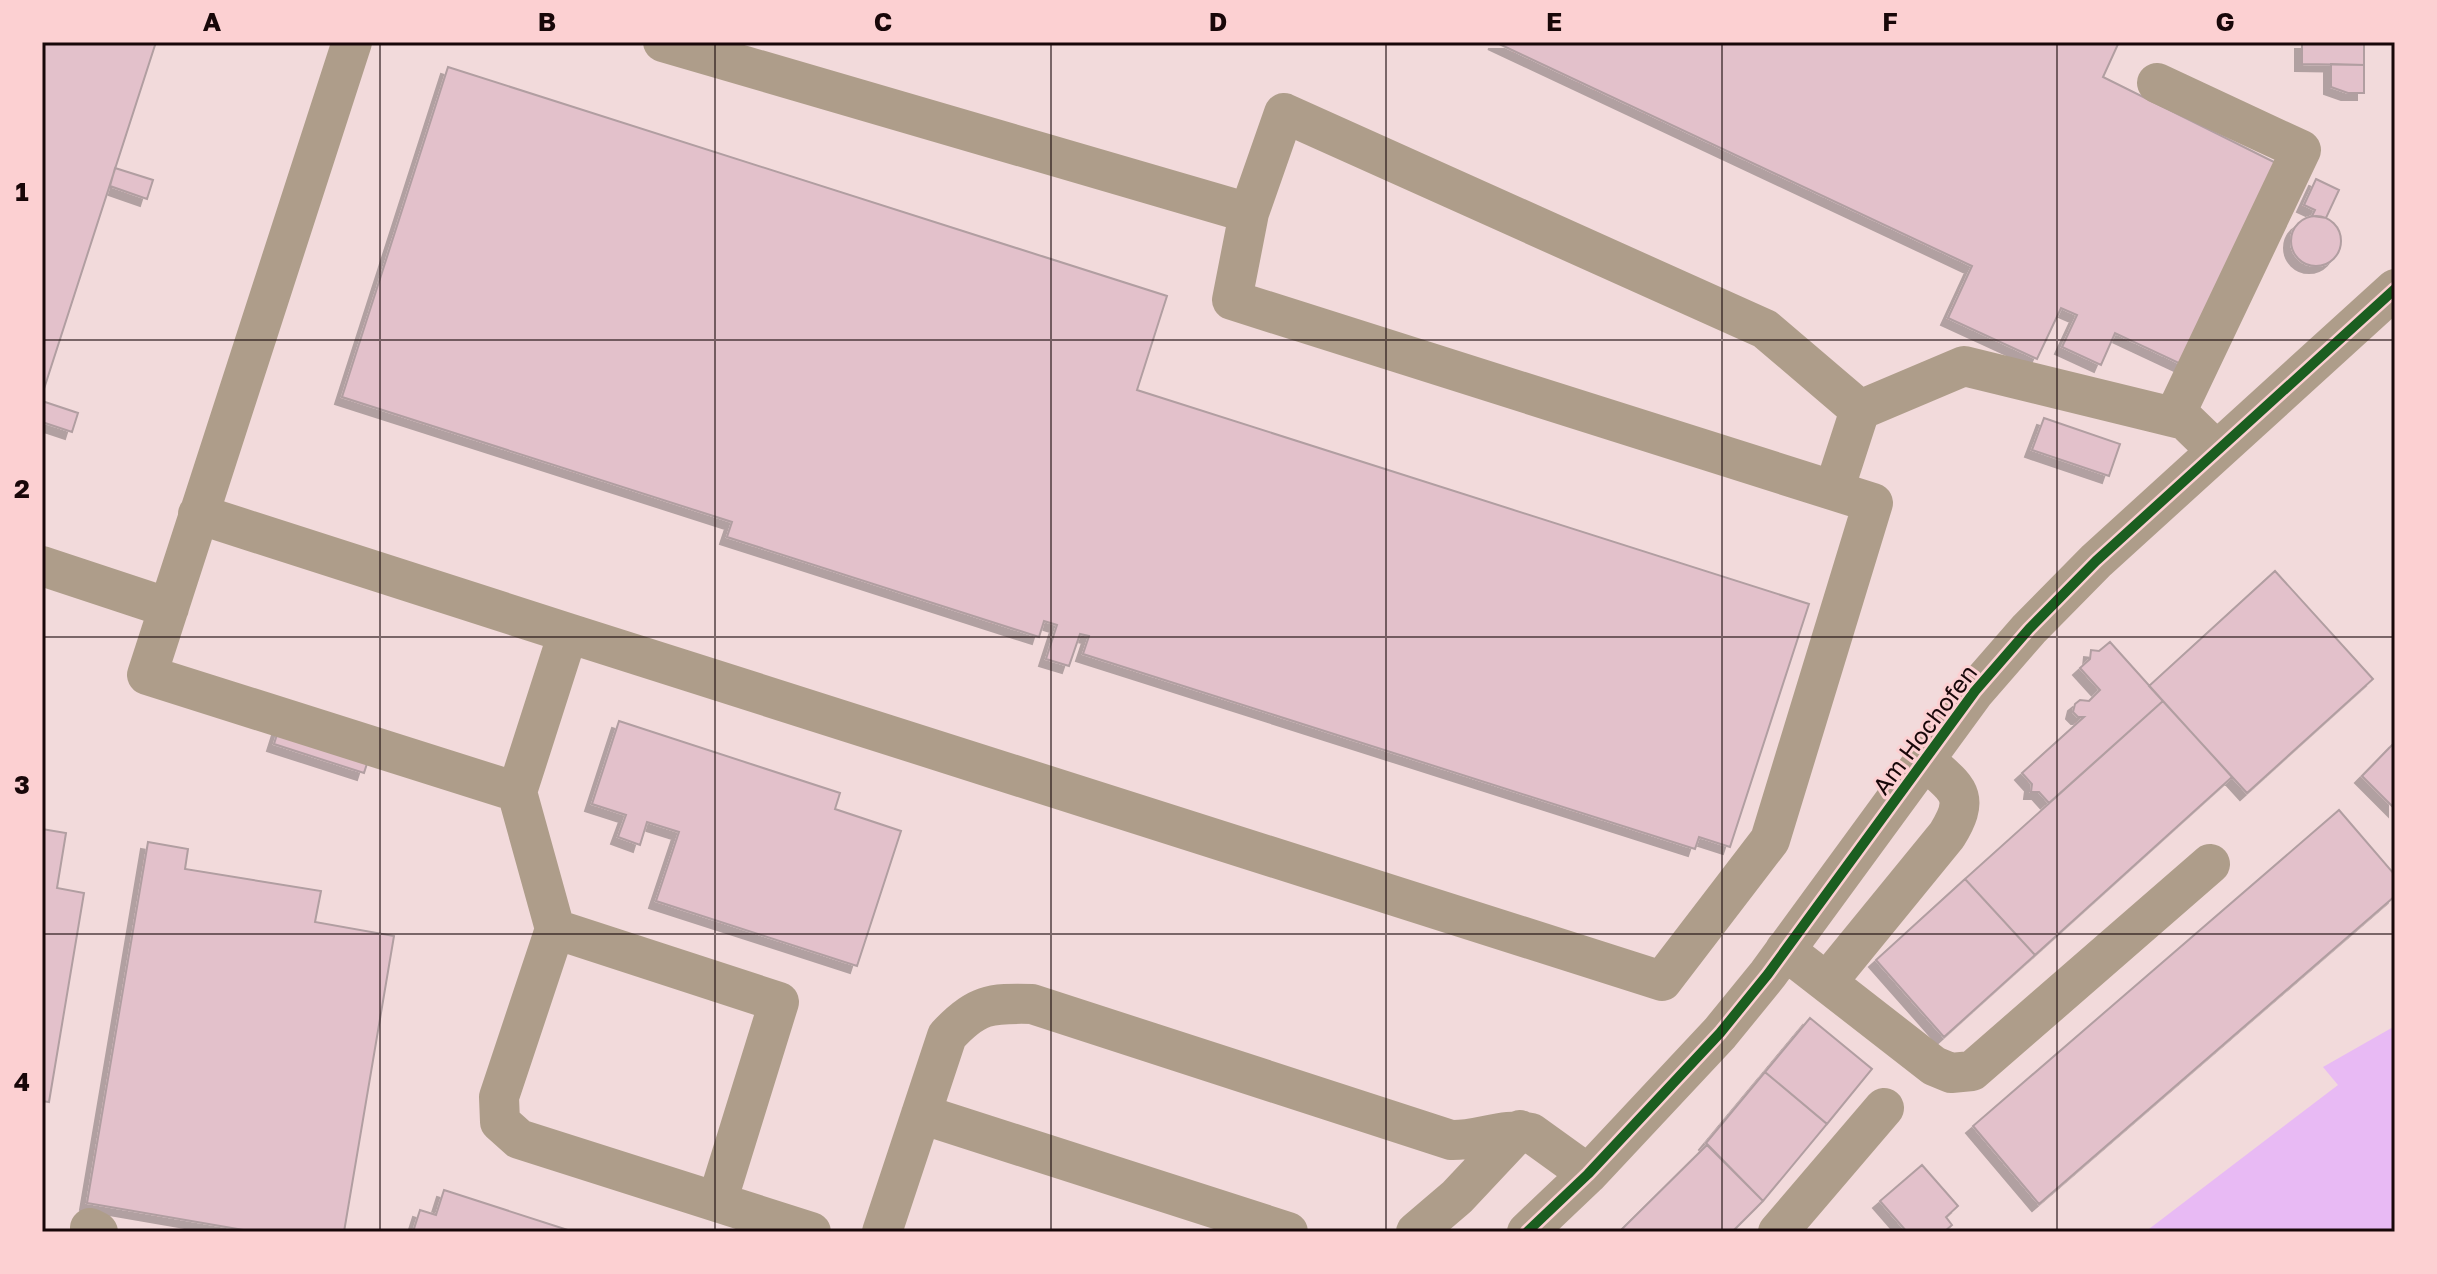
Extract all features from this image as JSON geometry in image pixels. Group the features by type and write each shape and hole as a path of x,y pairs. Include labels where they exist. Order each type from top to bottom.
{"street":[{"path":"352,42 147,675 517,792"},
{"path":"663,42 1249,213"},
{"path":"2157,83 2301,150 2174,417"},
{"path":"198,514 1662,981 1770,840 1873,503 1232,300 1249,213 1284,113 1765,329 1860,410"},
{"name":"Am Hochofen","path":"1527,1232 1588,1174 1720,1033 1785,950 1975,691 2029,629 2096,561 2395,289"},
{"path":"1834,490 1860,410 1964,366 2185,420 2217,451"},
{"path":"42,566 169,608"},
{"path":"568,633 517,792 555,929 499,1097 500,1122 519,1139 811,1232"},
{"path":"1827,982 1959,817 1962,804 1955,788 1924,759"},
{"path":"1785,950 1934,1066 1951,1073 1972,1071 2210,864"},
{"path":"555,929 779,1002 717,1202"},
{"path":"882,1232 947,1036 967,1014 999,1003 1032,1004 1451,1140 1468,1141 1520,1130 1531,1133 1588,1174"},
{"path":"1778,1232 1884,1108"},
{"path":"921,1114 1288,1232"},
{"path":"1416,1232 1457,1197 1520,1130"}],"shaded area":[{"path":"2395,1026 2395,1232 2145,1232 2338,1085 2323,1067"}],"building":[{"path":"42,42 156,42 42,395"},
{"path":"1495,42 2119,42 2103,77 2278,164 2183,365 2115,333 2101,365 2062,347 2077,315 2061,308 2037,359 1948,318 1972,266"},
{"path":"2302,42 2364,42 2364,65 2302,64"},
{"path":"2331,64 2364,65 2364,93 2348,93 2331,87"},
{"path":"448,67 1167,296 1137,390 1809,604 1730,847 1699,837 1695,849 1083,654 1089,636 1080,634 1069,666 1046,659 1057,625 1044,621 1039,637 727,537 732,522 342,397"},
{"path":"115,168 153,180 147,199 110,186"},
{"path":"2316,179 2339,190 2326,218 2312,216 2315,210 2304,205"},
{"path":"2316,216 2333,224 2341,241 2333,258 2316,266 2299,258 2291,241 2299,224"},
{"path":"42,401 78,413 72,432 42,422"},
{"path":"2044,418 2120,444 2109,476 2032,450"},
{"path":"2275,571 2373,679 2247,793 2149,686"},
{"path":"2110,642 2163,701 2049,803 2039,792 2031,792 2032,784 2022,773 2084,717 2078,717 2073,712 2075,704 2080,700 2089,701 2100,690 2080,668 2090,659 2091,650 2099,651"},
{"path":"2163,701 2232,777 2035,955 1965,879"},
{"path":"287,703 377,732 364,773 274,744"},
{"path":"619,721 840,793 835,809 901,831 857,966 656,901 679,832 647,822 640,845 618,837 626,815 592,804"},
{"path":"2395,742 2395,809 2362,776"},
{"path":"2339,810 2395,875 2395,896 2039,1204 1973,1126"},
{"path":"42,829 66,833 57,888 84,893 49,1102 42,1101"},
{"path":"148,842 188,849 185,869 321,891 315,922 394,936 344,1232 255,1232 87,1203"},
{"path":"1965,879 2035,955 1944,1037 1876,960"},
{"path":"1810,1018 1872,1069 1827,1124 1765,1072"},
{"path":"1765,1072 1827,1124 1763,1201 1706,1143"},
{"path":"1707,1145 1763,1201 1732,1232 1619,1232"},
{"path":"1922,1165 1958,1206 1946,1217 1952,1225 1944,1232 1907,1232 1880,1201"},
{"path":"444,1190 574,1232 413,1232 420,1210 436,1215"}],"cycle path":[{"path":"1527,1232 1588,1174 1720,1033 1768,974 1975,691 2029,629 2096,561 2395,289"}]}
